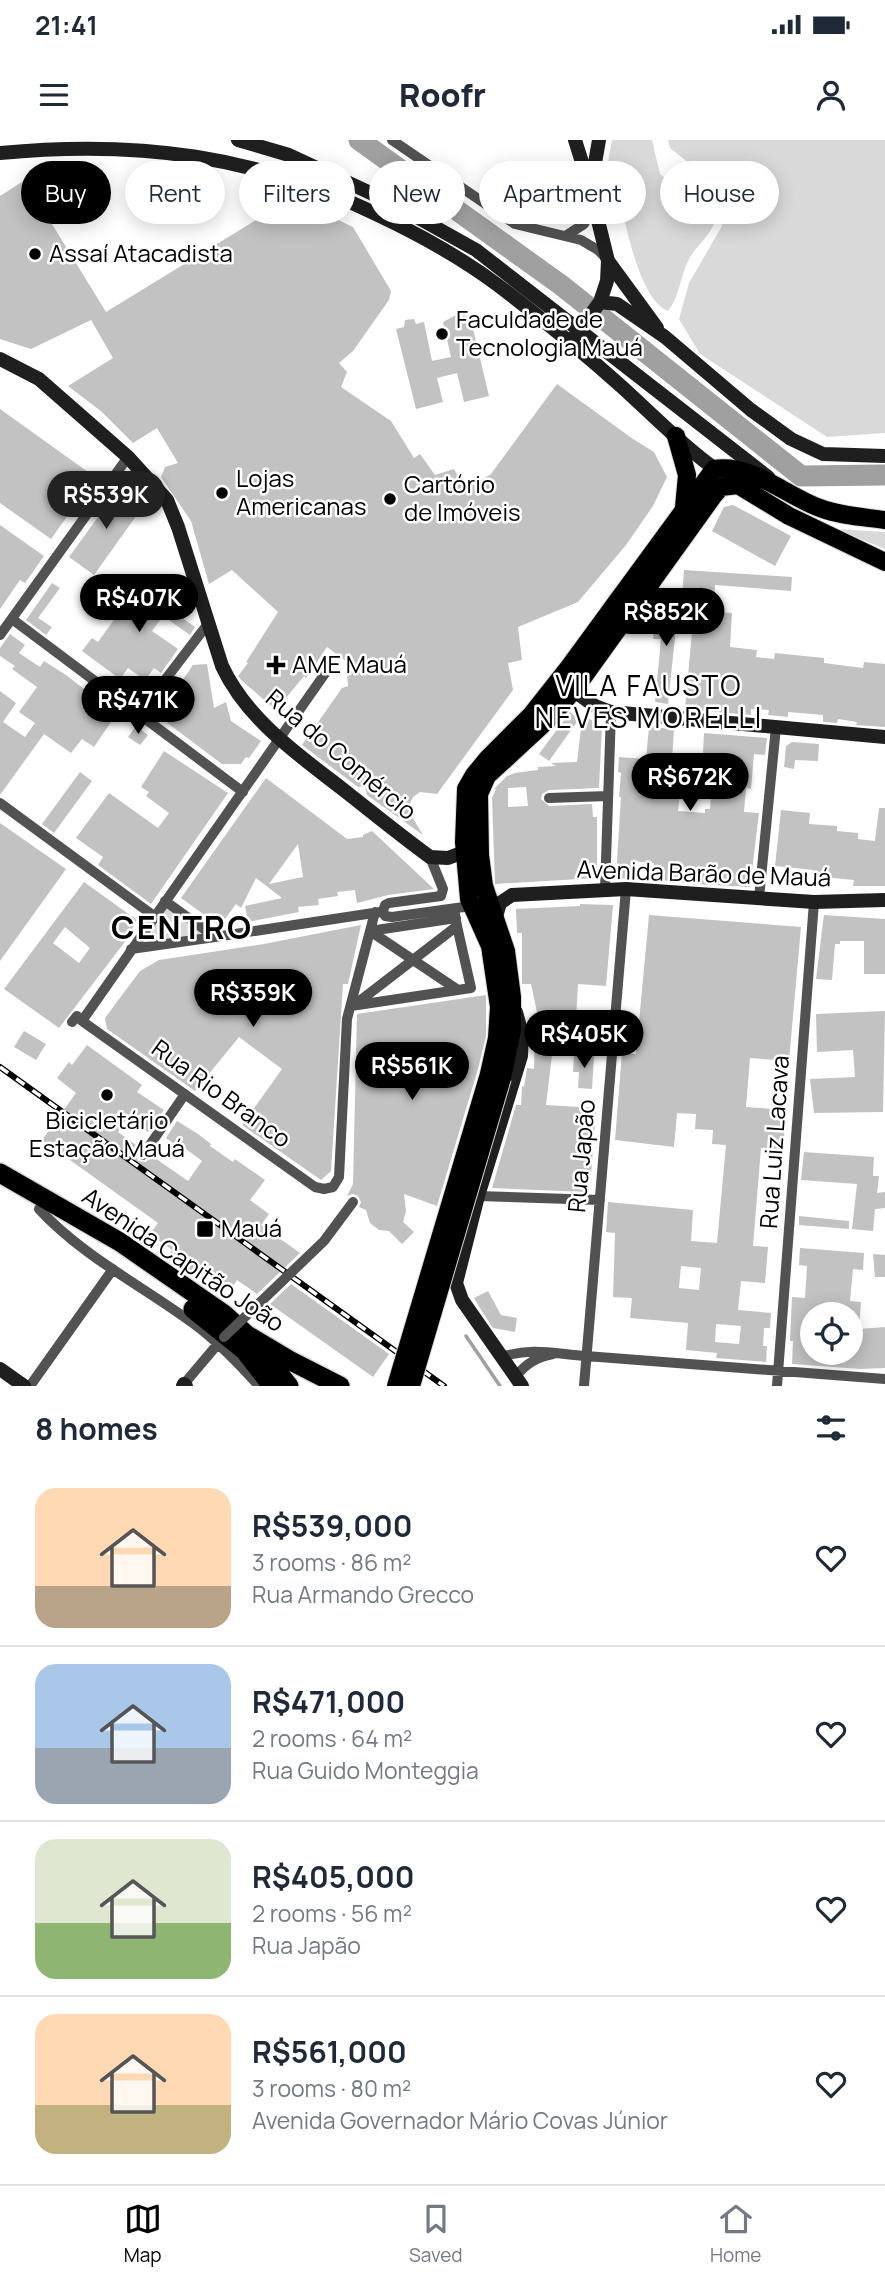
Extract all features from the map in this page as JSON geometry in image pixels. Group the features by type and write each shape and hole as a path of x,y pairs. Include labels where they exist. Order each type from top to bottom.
{"highway":[{"name":"Avenida Capitão João","path":"0,1173 120,1242 224,1314 247,1335 341,1386"},
{"name":"Avenida Capitão João","path":"0,1186 122,1257 217,1326 244,1350 272,1386"},
{"path":"247,1335 289,1386"}],"main road":[{"path":"237,140 289,155 404,210 477,250 581,328 782,489"},
{"path":"575,140 582,161"},
{"path":"595,161 599,140"},
{"path":"0,153 54,146 137,145 230,159 291,176 354,203 432,242 498,285 570,343 714,469 789,516 881,559"},
{"path":"570,343 598,304 607,281 608,261 599,224"},
{"path":"608,261 665,337"},
{"path":"598,304 617,304 665,337 751,410 791,439 823,454 885,456"},
{"name":"Rua do Comércio","path":"0,359 39,379 128,457 167,499 222,666 244,704 281,740 430,857"},
{"path":"676,436 687,475 684,508"},
{"path":"714,469 738,470 821,509 885,520"},
{"path":"411,1386 496,1076 499,1007 490,946 459,915 466,789 474,775 531,715 559,680 714,469"},
{"path":"396,1386 512,1030 512,997 506,951 486,896 482,874 479,794 482,783 551,718 573,691 718,490 721,487 738,485"},
{"path":"619,625 622,612 655,566 649,556"},
{"path":"559,680 595,706 611,712 885,737"},
{"path":"430,857 448,858 464,852"},
{"name":"Avenida Barão de Mauá","path":"495,920 500,903 512,894 626,889 814,902 885,900"},
{"path":"512,997 523,1044 478,1196 456,1283 462,1300 519,1382"},
{"path":"1,1371 24,1386"}],"street":[{"path":"393,140 514,223 587,242 608,261"},
{"path":"567,235 584,224"},
{"path":"0,635 128,457"},
{"path":"12,619 243,792"},
{"path":"139,714 208,625"},
{"path":"131,949 281,740 326,672"},
{"path":"605,890 611,712"},
{"path":"760,898 776,727"},
{"path":"549,799 608,796"},
{"path":"0,803 155,916"},
{"path":"351,1006 370,931 379,912 389,903 441,896 443,889 430,857"},
{"name":"Rua Japão","path":"584,1386 626,889"},
{"path":"165,901 215,937"},
{"name":"Rua Luiz Lacava","path":"778,1386 814,902"},
{"path":"131,949 379,912 392,918 459,915"},
{"path":"370,931 459,915"},
{"path":"351,1006 414,960 459,915"},
{"path":"351,1006 407,1004 457,994 471,988 459,915"},
{"path":"370,931 414,960 457,994"},
{"name":"Rua Rio Branco","path":"131,949 77,1021 315,1187 328,1188 339,1177 345,1040 351,1006"},
{"path":"143,1155 185,1094"},
{"path":"478,1196 600,1200"},
{"path":"184,1385 199,1363 221,1340 324,1241 354,1202"},
{"path":"39,1209 59,1231 221,1340 260,1386"},
{"path":"30,1386 113,1269"},
{"path":"502,1357 527,1350 541,1350 555,1354 885,1379"},
{"path":"519,1382 523,1368 536,1359 555,1354"}],"shaded area":[{"path":"612,140 652,140 660,174 660,224 714,224 689,259 668,311 657,303 648,291 625,224 646,224 646,161 608,161"},
{"path":"668,140 885,140 885,433 827,437 700,354 679,319 689,283 722,224 779,224 779,161 686,161 670,148"},
{"path":"836,529 885,532 885,549"},
{"path":"166,905 210,935 137,945"}],"building":[{"path":"21,183 21,224 52,224 106,312 250,224 347,224 353,227 391,291 389,300 353,351 339,363 347,372 341,387 391,421 414,458 420,454 435,475 454,469 465,490 491,474 557,384 654,452 667,477 653,506 626,545 578,602 518,627 522,660 508,663 513,690 437,794 420,792 413,797 409,805 411,815 423,835 367,795 365,786 358,787 302,745 342,688 348,686 346,661 327,647 306,678 304,676 276,710 238,676 278,612 232,570 209,584 191,521 161,477 165,467 178,463 157,428 133,443 102,412 68,386 113,358 91,320 31,349 0,339 0,196"},
{"path":"456,315 470,316 489,396 464,402 457,373 437,378 443,402 416,409 396,329 404,327 405,320 414,319 416,324 424,322 432,361 451,357 443,322"},
{"path":"0,409 95,477 51,539 0,503"},
{"path":"119,488 144,505 94,575 69,557"},
{"path":"733,505 791,536 775,566 712,531 724,507"},
{"path":"0,525 44,556 25,583 20,580 0,609"},
{"path":"684,570 792,577 791,591 715,585 714,612 732,613 730,647 757,650 756,657 774,659 775,653 824,658 824,663 863,668 864,662 885,664 885,727 856,725 857,722 838,719 837,723 823,722 823,715 788,712 788,717 768,715 769,710 751,709 751,715 685,709 695,599 682,598"},
{"path":"157,576 175,589 164,605 195,627 190,635 163,616 152,631 178,649 161,673 154,668 145,680 128,668 120,679 82,651 92,638 98,642 136,589 143,594"},
{"path":"52,583 60,588 38,618 52,627 46,635 26,620"},
{"path":"668,598 679,599 668,704 655,702 661,639 653,639 656,610 667,611"},
{"path":"10,634 25,645 19,653 40,667 44,661 66,675 106,706 102,712 113,719 94,747 82,739 71,753 44,734 0,795 0,691 16,703 3,722 25,737 35,723 19,712 37,687 12,669 15,666 0,656 0,648"},
{"path":"207,664 214,708 226,702 231,721 261,741 241,764 222,764 158,716 193,665"},
{"path":"570,712 579,719 549,761 539,754"},
{"path":"585,716 602,727 599,788 549,790 542,794 541,799 549,806 592,804 593,817 597,817 597,878 495,884 494,789 507,776 515,773 556,766 551,763 577,762 582,720","holes":["526,787 528,806 508,807 508,788"]},
{"path":"136,726 148,735 140,745 128,737"},
{"path":"649,727 674,729 672,761 677,761 675,780 681,780 678,811 705,813 705,809 710,809 712,784 694,783 696,753 703,753 704,733 767,738 765,755 754,754 751,789 746,788 744,812 759,813 750,887 653,879 654,863 632,861 631,879 616,878 621,797 619,757 646,759"},
{"path":"792,742 819,744 818,761 795,760 794,769 784,767 786,746"},
{"path":"164,751 228,793 151,904 98,865 103,857 76,838 109,793 158,828 169,813 146,796 149,792 141,787"},
{"path":"80,772 92,781 54,833 42,824"},
{"path":"266,778 347,839 363,837 372,831 434,889 388,895 357,903 355,890 337,892 338,896 318,899 319,905 298,907 299,912 248,922 245,906 282,898 256,878 241,908 236,904 220,926 181,898","holes":["298,844 303,877 269,884"]},
{"path":"879,808 885,808 885,886 853,886 854,880 813,876 813,870 775,866 781,810 810,813 809,824 837,826 837,831 858,833 858,839 875,841"},
{"path":"0,823 66,869 0,961"},
{"path":"84,882 137,920 124,943 59,1028 4,989","holes":["65,927 90,948 79,963 53,943"]},
{"path":"580,904 613,905 606,986 578,984 576,1021 603,1022 602,1037 569,1035 569,1056 552,1055 546,1105 596,1108 591,1175 587,1174 586,1192 492,1188 516,1105 521,1105 527,1068 534,1069 535,1034 532,1034 529,1017 538,1017 531,984 522,984 522,933 517,933 516,909"},
{"path":"649,915 801,927 789,1061 750,1058 746,1107 786,1110 783,1150 761,1148 753,1246 768,1247 765,1283 741,1281 738,1310 771,1313 770,1328 764,1328 766,1362 716,1358 717,1353 686,1350 688,1323 630,1318 632,1298 613,1297 615,1233 606,1232 608,1202 693,1210 691,1241 717,1243 726,1145 712,1144 713,1130 695,1129 696,1114 677,1113 674,1147 615,1140 622,1053 636,1054","holes":["681,1266 701,1268 699,1290 679,1288","716,1324 741,1326 739,1344 715,1342"]},
{"path":"824,915 885,919 885,974 864,974 864,941 840,941 840,944 835,944 832,980 816,979"},
{"path":"361,925 348,984 343,984 331,1171 321,1180 242,1125 282,1069 239,1037 195,1091 107,1029 105,1018 140,971 159,960 264,944"},
{"path":"486,995 486,1036 437,1206 404,1194 406,1211 403,1222 414,1232 402,1244 389,1231 379,1230 370,1223 366,1210 359,1207 361,1202 358,1196 347,1196 353,1184 357,1014"},
{"path":"885,1011 883,1112 814,1113 810,1079 855,1077 853,1050 817,1052 816,1014"},
{"path":"24,1031 46,1044 36,1060 14,1047"},
{"name":"Mauá","path":"87,1045 142,1085 137,1092 164,1110 148,1132 128,1118 118,1132 139,1147 135,1154 138,1161 146,1162 152,1156 188,1181 202,1161 166,1138 177,1121 233,1162 235,1159 265,1180 250,1200 269,1214 261,1225 300,1253 257,1294 237,1280 232,1288 223,1281 220,1285 203,1272 197,1280 166,1259 172,1250 150,1234 158,1223 42,1140 76,1093 57,1078 69,1062 72,1065"},
{"path":"574,1054 594,1055 592,1089 578,1088 579,1072 573,1072"},
{"path":"804,1152 874,1157 873,1176 879,1176 877,1193 885,1192 885,1208 875,1209 873,1231 852,1229 857,1184 801,1180"},
{"path":"799,1216 849,1221 849,1229 799,1225"},
{"path":"800,1248 864,1253 863,1270 853,1269 850,1301 861,1302 800,1302 800,1365 792,1364 792,1297 805,1298 807,1266 799,1265"},
{"path":"873,1254 885,1255 885,1277 875,1277"},
{"path":"291,1284 389,1354 373,1377 270,1304"},
{"path":"488,1291 501,1315 517,1318 515,1332 493,1328 483,1313 474,1298"},
{"path":"885,1327 885,1368 806,1365 863,1365 863,1329"}],"waterway":[{"path":"359,140 561,285 801,476 885,475"},
{"path":"466,1336 500,1386"}],"railway":[{"path":"0,1067 444,1386"}],"place":[{"name":"Assaí Atacadista","path":"35,254"},
{"name":"Faculdade de Tecnologia Mauá","path":"442,334"},
{"name":"Lojas Americanas","path":"222,493"},
{"name":"Cartório de Imóveis","path":"390,499"},
{"name":"AME Mauá","path":"276,665"},
{"name":"Bicicletário Estação Mauá","path":"107,1095"},
{"name":"Mauá","path":"205,1229"}],"district":[{"name":"VILA FAUSTO NEVES MORELLI","path":"649,702"},
{"name":"CENTRO","path":"182,928"}]}
